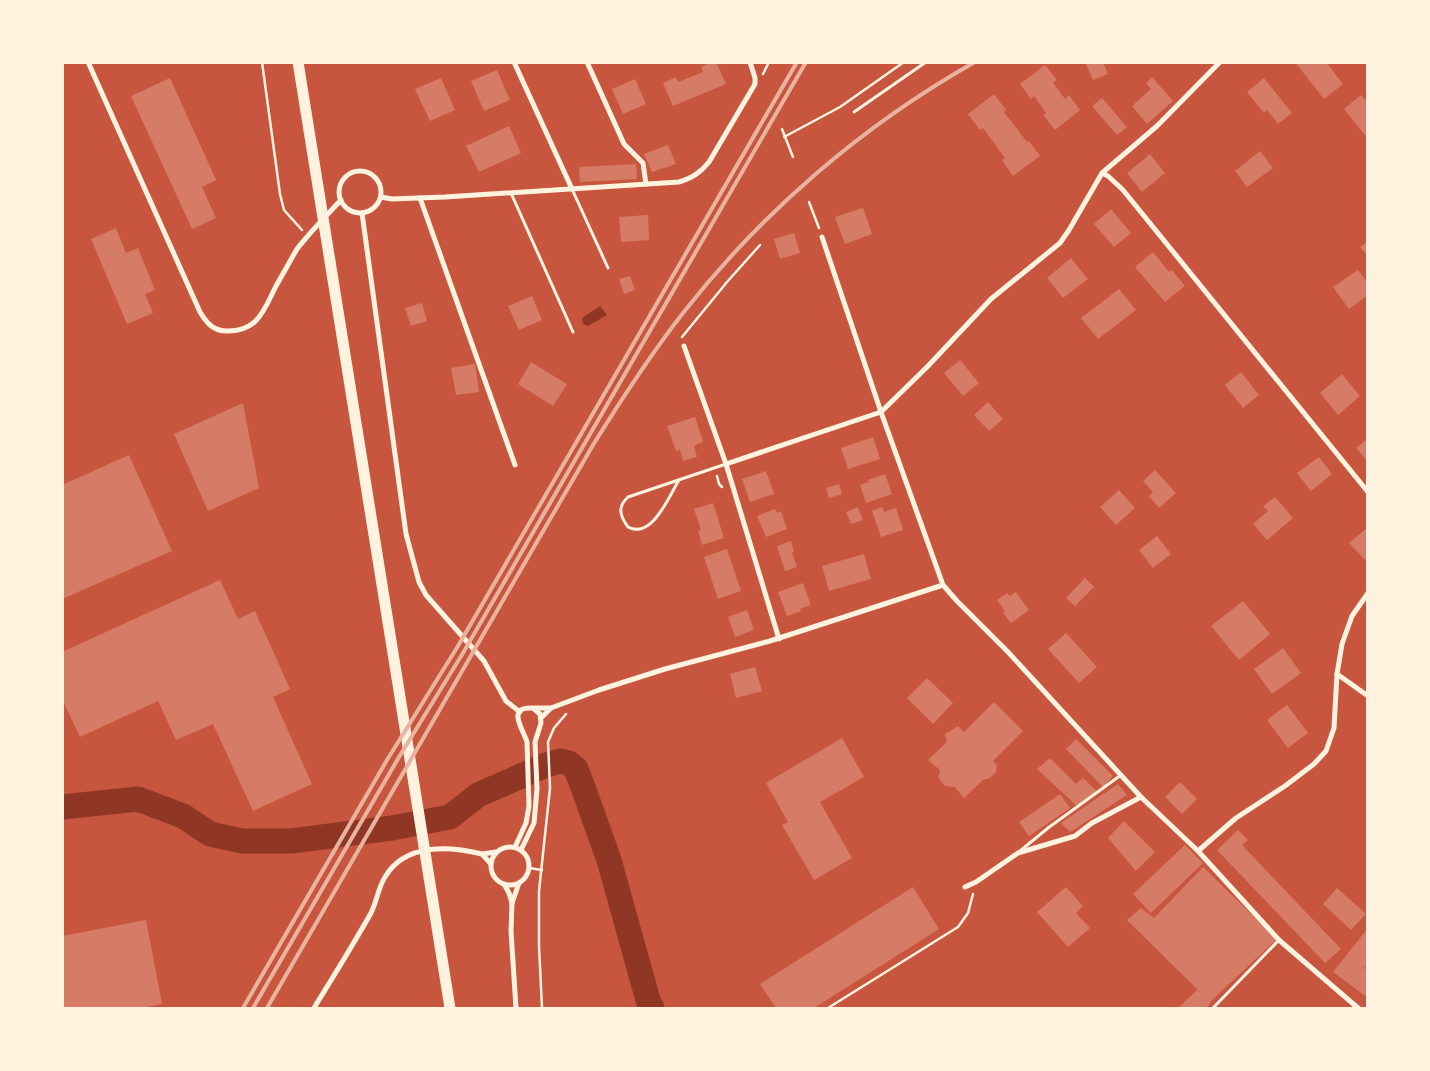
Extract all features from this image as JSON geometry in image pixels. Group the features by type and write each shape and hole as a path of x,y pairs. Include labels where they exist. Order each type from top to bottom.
{"main road":[{"path":"298,62 450,1008"}],"street":[{"path":"88,62 200,312 209,325 222,331 231,331 244,329 254,324 266,309 286,269 308,236 341,200"},
{"path":"514,62 572,189"},
{"path":"587,62 624,144 643,163 646,184"},
{"path":"381,197 392,199 511,193 679,182 690,179 701,172 709,162 755,84 750,62"},
{"path":"726,464 881,412 898,397 991,300 1060,243 1102,173 1157,126 1220,62"},
{"path":"355,172 370,173 379,183 381,197 374,208 362,213 350,210 341,200 339,193 343,180 355,172"},
{"path":"1102,173 1123,190 1368,492"},
{"path":"420,198 515,465"},
{"path":"362,213 406,534 419,582 437,610 484,661 506,702 520,712"},
{"path":"822,236 881,412 943,585 1008,652 1141,796 1198,850 1279,940 1358,1008"},
{"path":"684,346 726,464 779,638"},
{"path":"514,847 526,823 529,806 527,742 517,722 518,715 526,708 551,708 665,669 779,638 943,585"},
{"path":"1198,850 1236,818 1285,786 1314,764 1326,751 1334,728 1337,674 1342,644 1352,616 1368,594"},
{"path":"1337,674 1368,696"},
{"path":"521,850 534,823 537,789 535,742 542,723 542,717 533,708"},
{"path":"542,717 551,708"},
{"path":"965,887 976,882 1018,853 1075,836 1092,823 1141,796"},
{"path":"314,1008 372,911 380,885 385,876 396,864 414,853 432,849 453,849 482,854 496,852 508,846 521,850 528,858 529,868 527,874 519,882 512,903 511,941 516,1008"},
{"path":"491,864 496,852"},
{"path":"482,854 491,864 494,876 504,884 512,903"},
{"path":"504,884 509,885 519,882"}],"lane":[{"path":"854,112 926,62"},
{"path":"572,189 608,268"},
{"path":"511,193 572,332"},
{"path":"679,480 655,520 648,527 641,530 628,527 620,510 623,502 628,497 726,464"},
{"path":"1018,853 1048,828 1121,775"},
{"path":"1213,1008 1279,940"}],"path":[{"path":"262,62 280,194 284,210 308,236"},
{"path":"762,75 769,62"},
{"path":"784,136 840,108 904,62"},
{"path":"782,129 793,157"},
{"path":"809,202 822,236"},
{"path":"684,346 681,338 760,245"},
{"path":"714,468 725,496"},
{"path":"542,1008 539,946 540,890 550,788 548,742 560,719 572,710"},
{"path":"529,868 542,870"},
{"path":"828,1008 958,927 968,913 976,882"}],"shaded area":[{"path":"600,306 607,315 588,326 583,324 582,318"}],"building":[{"path":"711,62 716,62 726,84 673,106 663,83 676,77 678,82 703,72 701,67"},
{"path":"1089,62 1103,62 1108,74 1093,80 1086,64"},
{"path":"1295,62 1326,62 1343,84 1324,99"},
{"path":"1045,65 1057,80 1053,83 1065,99 1069,95 1080,110 1055,130 1043,115 1046,113 1034,96 1031,99 1020,84"},
{"path":"497,70 510,100 484,111 471,81"},
{"path":"1152,77 1173,101 1147,124 1132,106 1151,89 1146,83"},
{"path":"170,78 216,180 202,187 216,218 192,229 131,96"},
{"path":"441,78 455,110 430,121 415,89"},
{"path":"1264,78 1292,113 1278,124 1267,110 1264,113 1247,92"},
{"path":"635,79 646,104 623,114 612,89"},
{"path":"994,94 1006,110 1004,112 1040,156 1013,176 1002,160 1005,158 983,128 980,130 968,114"},
{"path":"1361,95 1368,103 1368,139 1344,109"},
{"path":"1102,98 1127,127 1117,135 1092,106"},
{"path":"509,126 521,153 479,172 466,146"},
{"path":"668,145 676,164 652,172 644,154"},
{"path":"1260,151 1273,168 1247,187 1235,171"},
{"path":"1150,154 1165,173 1142,192 1127,173"},
{"path":"636,164 637,179 580,182 579,167"},
{"path":"863,208 872,234 845,244 835,217"},
{"path":"1111,209 1131,233 1114,247 1094,224"},
{"path":"648,215 649,240 621,242 619,217"},
{"path":"116,228 126,253 138,248 155,290 145,294 153,313 127,324 91,239"},
{"path":"794,233 800,253 780,259 774,239"},
{"path":"1368,241 1368,256 1360,247"},
{"path":"1153,252 1169,272 1172,270 1185,286 1165,302 1135,267"},
{"path":"1071,258 1088,279 1063,298 1047,278"},
{"path":"1358,270 1368,283 1368,295 1349,309 1333,287"},
{"path":"630,276 635,290 624,294 619,279"},
{"path":"1119,289 1136,310 1098,339 1081,318"},
{"path":"532,296 542,320 519,330 508,306"},
{"path":"422,303 427,321 411,326 405,308"},
{"path":"960,360 979,383 963,396 944,373"},
{"path":"531,362 567,384 553,406 518,384"},
{"path":"475,364 479,392 456,395 451,368"},
{"path":"1241,372 1259,395 1243,408 1225,385"},
{"path":"1342,374 1360,396 1338,415 1320,393"},
{"path":"988,402 1003,419 989,431 974,415"},
{"path":"243,403 259,488 208,511 174,434"},
{"path":"695,417 703,442 694,446 697,457 683,461 680,450 676,451 667,426"},
{"path":"873,437 880,459 848,469 841,448"},
{"path":"1368,438 1368,462 1356,448"},
{"path":"129,455 172,551 62,599 62,485"},
{"path":"1319,457 1332,474 1311,491 1297,473"},
{"path":"1155,470 1176,493 1159,508 1149,496 1153,492 1143,481"},
{"path":"766,471 774,494 750,502 742,479"},
{"path":"885,474 892,494 866,503 860,485"},
{"path":"839,484 842,494 829,498 826,488"},
{"path":"1119,490 1135,508 1116,525 1100,507"},
{"path":"1275,497 1293,518 1267,540 1253,524 1268,511 1263,506"},
{"path":"713,503 724,538 702,545 698,531 701,530 694,509"},
{"path":"858,507 863,520 851,524 846,512"},
{"path":"882,507 884,512 896,508 903,530 881,537 872,511"},
{"path":"775,509 777,513 781,511 787,529 766,537 757,516"},
{"path":"1368,527 1368,558 1365,560 1349,543"},
{"path":"1157,536 1171,554 1153,568 1139,550"},
{"path":"791,541 794,552 792,553 797,567 785,571 777,546"},
{"path":"727,549 741,591 718,599 704,557"},
{"path":"864,554 871,579 829,591 822,566"},
{"path":"1085,578 1094,587 1075,606 1066,598"},
{"path":"220,580 238,619 255,611 290,689 273,697 312,784 253,811 213,724 176,740 158,701 80,737 62,699 62,652"},
{"path":"803,583 811,605 787,616 778,592"},
{"path":"1016,592 1029,610 1011,623 1003,613 1005,611 997,600 1007,593 1010,596"},
{"path":"1243,601 1270,634 1239,660 1211,626"},
{"path":"747,610 754,630 735,637 728,617"},
{"path":"1066,633 1097,667 1079,683 1048,649"},
{"path":"1283,648 1301,673 1272,694 1254,669"},
{"path":"755,667 762,691 736,698 730,674"},
{"path":"927,678 953,703 933,724 907,698"},
{"path":"994,702 1023,731 993,761 997,765 996,772 990,778 983,780 964,798 955,787 945,786 938,777 940,770 928,760 947,742 945,734 958,726 964,732"},
{"path":"1287,705 1308,733 1288,748 1267,720"},
{"path":"842,738 864,777 820,802 852,858 814,880 782,825 788,822 766,783"},
{"path":"1076,739 1113,776 1103,787 1066,749"},
{"path":"1050,758 1076,784 1083,778 1098,792 1077,806 1037,769"},
{"path":"1180,782 1197,799 1182,814 1165,797"},
{"path":"1118,784 1127,795 1070,832 1061,823"},
{"path":"1060,794 1070,808 1029,836 1019,822"},
{"path":"1124,821 1155,852 1136,871 1108,838"},
{"path":"1238,830 1248,840 1242,845 1341,949 1325,963 1217,850"},
{"path":"1185,845 1203,863 1151,913 1133,894"},
{"path":"1203,867 1277,939 1210,1002 1206,1008 1178,1008 1197,990 1202,994 1127,920 1141,908 1154,918"},
{"path":"913,887 939,929 814,1008 776,1008 760,984"},
{"path":"1066,887 1083,906 1076,913 1090,928 1068,947 1037,912"},
{"path":"1337,888 1366,914 1351,930 1323,904"},
{"path":"146,920 162,1004 140,1008 62,1008 62,936"},
{"path":"1368,928 1368,963 1364,968 1368,971 1368,998 1333,972"}],"waterway":[{"path":"62,807 138,799 183,816 210,834 242,841 291,841 392,828 450,817 478,795 546,765 560,761 569,763 576,769 609,860 648,1000 652,1008"}],"railway":[{"path":"243,1008 387,760 458,646 797,62"},
{"path":"253,1008 399,757 463,653 806,62"},
{"path":"267,1008 593,445 636,378 671,329 746,240 817,173 854,142 893,114 975,62"}]}
